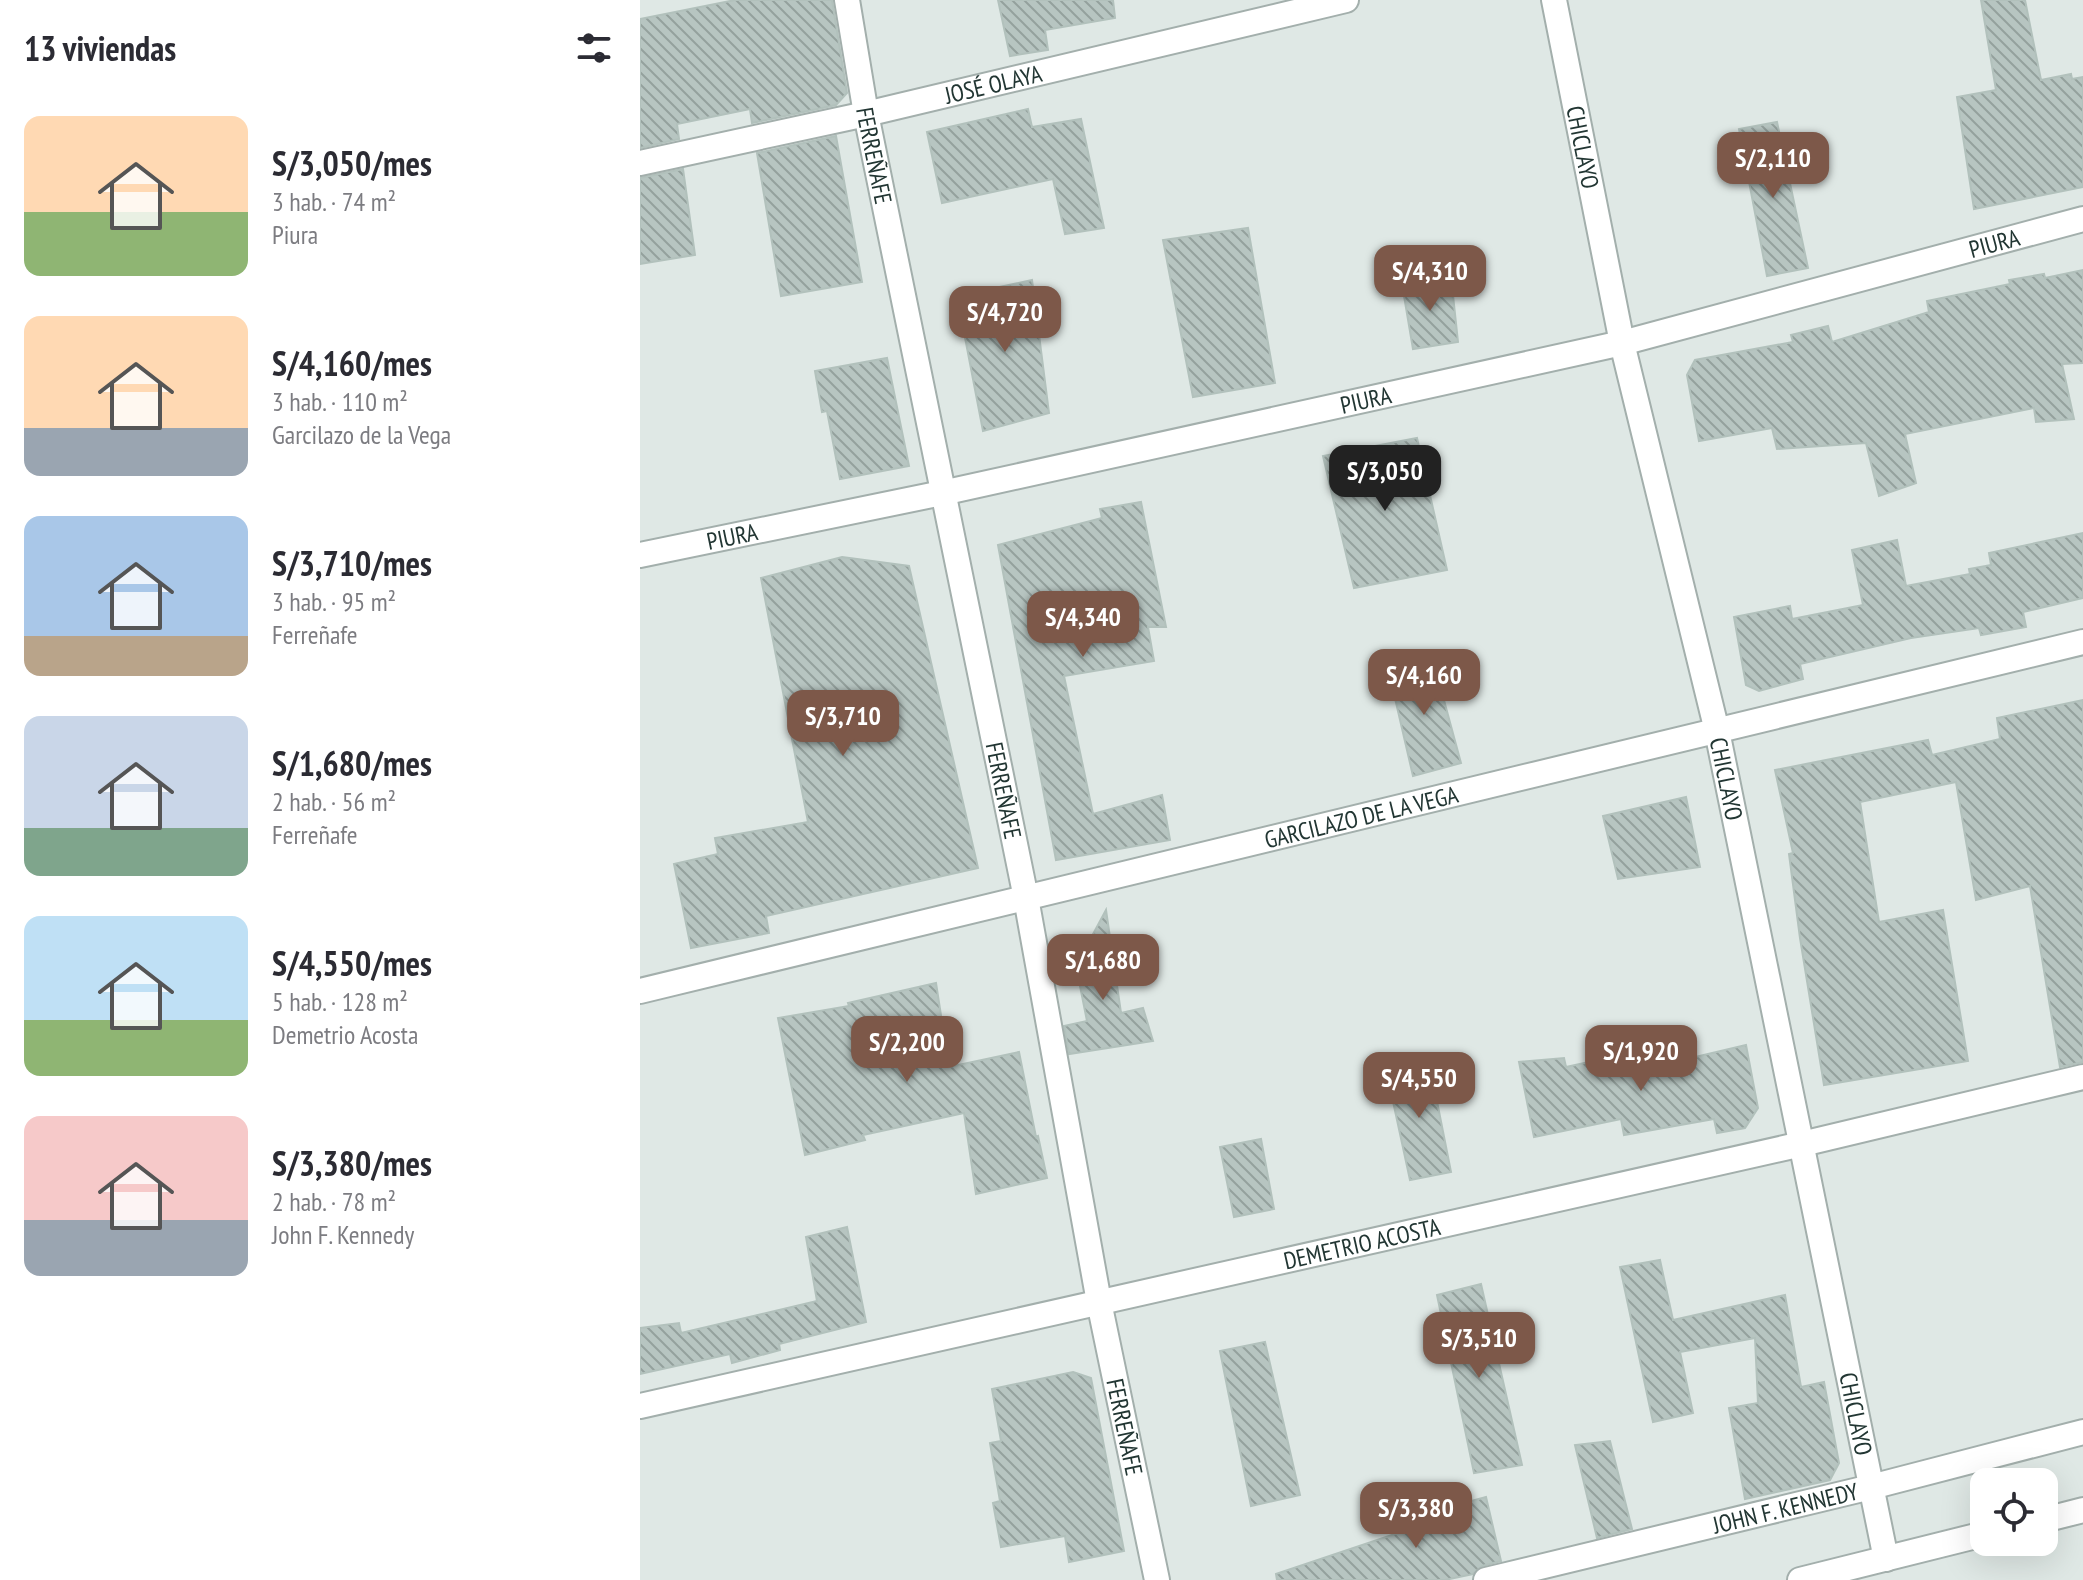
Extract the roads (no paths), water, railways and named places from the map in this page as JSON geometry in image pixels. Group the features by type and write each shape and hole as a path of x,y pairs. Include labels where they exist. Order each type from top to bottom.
{"street":[{"name":"FERREÑAFE","path":"847,0 866,114 1026,898 1099,1302 1157,1580"},
{"name":"JOSÉ OLAYA","path":"640,163 866,114 1346,0"},
{"name":"CHICLAYO","path":"1554,0 1622,343 1717,731 1886,1559"},
{"name":"PIURA","path":"640,555 942,493 1622,343 2083,219"},
{"name":"GARCILAZO DE LA VEGA","path":"640,991 2083,642"},
{"name":"DEMETRIO ACOSTA","path":"640,1406 1802,1144 2083,1077"},
{"name":"JOHN F. KENNEDY","path":"1486,1580 2083,1432"},
{"path":"2058,1516 2083,1510"},
{"path":"1800,1580 1970,1538"}]}
